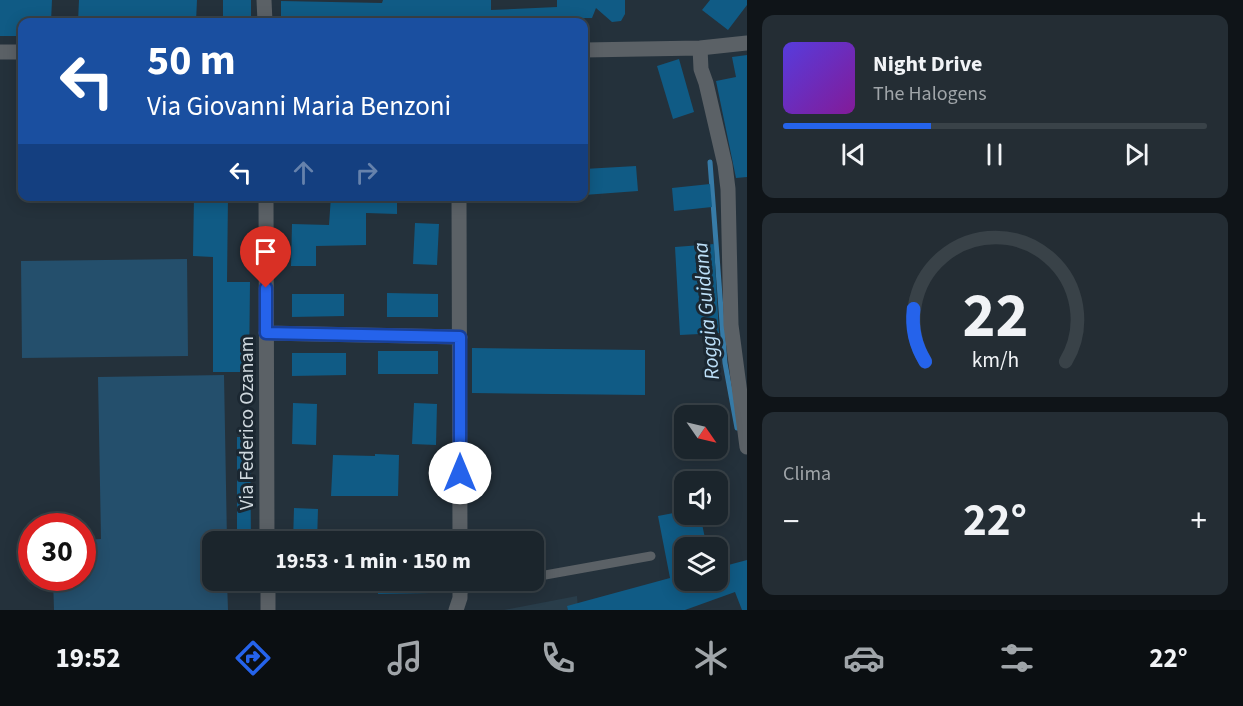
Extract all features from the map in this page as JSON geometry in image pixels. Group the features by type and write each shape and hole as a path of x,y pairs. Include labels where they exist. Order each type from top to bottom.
{"street":[{"path":"264,0 265,18"},
{"path":"588,50 700,48 747,43"},
{"path":"700,48 701,69 725,165 728,189 731,325 747,447"},
{"path":"0,52 18,52"},
{"name":"Via Federico Ozanam","path":"266,201 267,531"},
{"path":"459,201 460,531"},
{"path":"266,333 460,337"},
{"path":"268,591 268,610"},
{"path":"456,610 460,591"}],"lane":[{"path":"544,575 651,556"}],"shaded area":[{"path":"187,259 188,356 22,358 21,261"},
{"path":"224,375 227,531 202,531 202,591 227,591 228,610 54,610 53,591 96,591 96,539 101,539 98,377"},
{"path":"577,596 578,610 504,610"}],"building":[{"path":"0,0 52,0 51,18 18,18 18,36 0,36"},
{"path":"79,0 197,0 196,18 78,18"},
{"path":"223,0 251,0 251,18 223,18"},
{"path":"383,0 491,0 491,10 557,7 557,0 625,0 625,14 621,21 612,22 596,8 592,18 281,18 281,1 382,3"},
{"path":"710,0 747,0 747,5 728,30 702,10"},
{"path":"747,55 747,177 736,178 716,81 736,77 732,57"},
{"path":"679,59 694,112 673,119 657,66"},
{"path":"636,166 638,191 588,195 588,169"},
{"path":"710,184 712,207 674,211 672,188"},
{"path":"194,201 228,201 227,282 250,282 249,372 213,372 213,257 193,256"},
{"path":"331,201 397,201 397,214 366,213 366,245 316,246 316,266 291,266 292,224 329,225"},
{"path":"415,223 439,224 437,265 413,264"},
{"path":"714,244 719,333 680,335 675,247"},
{"path":"387,293 438,294 438,317 387,317"},
{"path":"292,294 344,294 344,316 292,317"},
{"path":"472,348 645,350 645,395 472,393"},
{"path":"378,351 438,351 438,374 378,374"},
{"path":"292,353 346,353 346,375 292,376"},
{"path":"293,403 317,404 316,445 292,444"},
{"path":"414,403 437,404 436,445 412,444"},
{"path":"237,437 250,437 251,531 237,531"},
{"path":"375,454 399,455 398,496 331,496 333,455 375,456"},
{"path":"294,508 318,509 317,531 293,531"},
{"path":"674,513 674,525 702,525 705,537 674,537 674,591 728,591 728,565 747,560 747,610 742,610 735,592 685,610 568,610 567,606 670,578 658,516"},
{"path":"378,591 431,591 431,593 378,594"}],"waterway":[{"name":"Roggia Guidana","path":"710,162 725,363 737,428"}],"route":[{"path":"266,288 266,333 460,337 460,473"}]}
